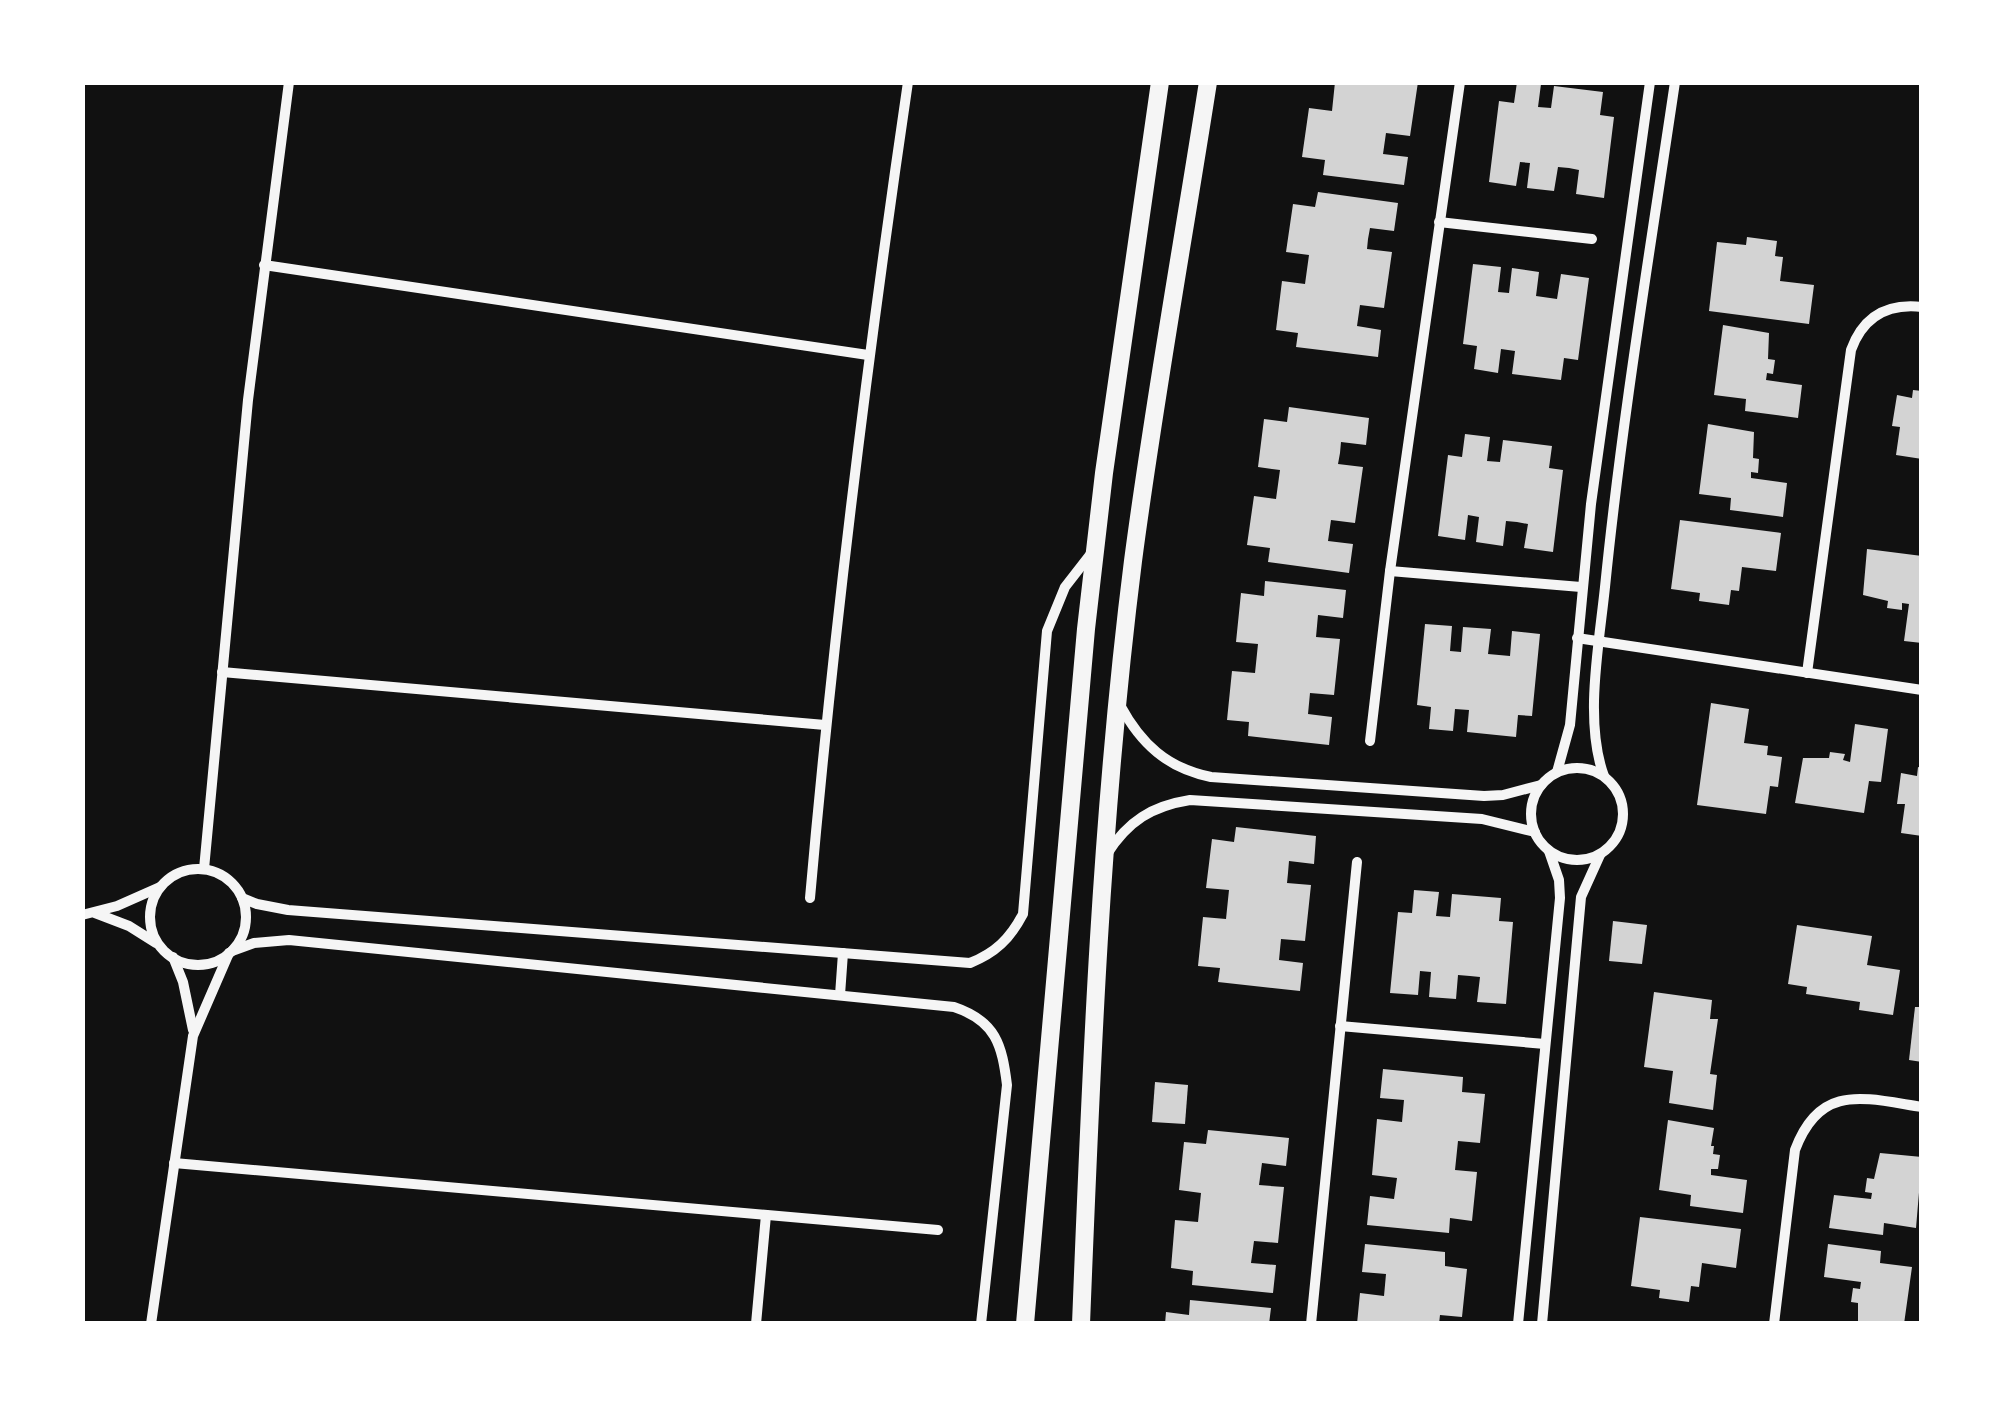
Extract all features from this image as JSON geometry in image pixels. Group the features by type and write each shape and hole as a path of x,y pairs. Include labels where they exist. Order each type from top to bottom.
{"street":[{"path":"204,869 264,265 289,82"},
{"path":"810,898 825,724 868,356 908,82"},
{"path":"1025,1324 1094,550 1160,82"},
{"path":"1081,1324 1094,996 1119,702 1134,561 1208,82"},
{"path":"1370,741 1390,571 1460,82"},
{"path":"1557,772 1568,741 1581,587 1650,82"},
{"path":"1604,776 1594,728 1599,642 1622,436 1675,82"},
{"path":"1439,222 1592,239"},
{"path":"264,265 868,356"},
{"path":"1807,673 1851,350 1856,336 1876,314 1901,306 1922,308"},
{"path":"242,898 288,910 970,963 988,956 1016,928 1026,900 1047,632 1065,587 1094,550"},
{"path":"1390,571 1581,587"},
{"path":"1576,638 1922,690"},
{"path":"222,672 825,724"},
{"path":"1119,702 1131,726 1148,746 1169,763 1211,777 1484,796 1541,785 1557,772 1581,768 1604,776 1616,787 1623,817 1620,832 1600,854 1581,897 1542,1324"},
{"path":"1518,1324 1560,898 1559,880 1549,851 1535,832 1531,807 1541,785"},
{"path":"1106,855 1121,832 1142,815 1165,804 1190,800 1482,819 1535,832"},
{"path":"1549,851 1574,860 1600,854"},
{"path":"1311,1324 1356,862"},
{"path":"88,914 160,887 180,872 204,869 227,878 242,898 246,920 240,941 231,952 193,1036"},
{"path":"160,887 150,923 160,946"},
{"path":"88,914 129,926 184,962 208,964 254,943 288,940 954,1007 976,1017 997,1038 1007,1084 981,1324"},
{"path":"840,995 843,953"},
{"path":"150,1324 193,1036 190,1008 173,957"},
{"path":"1340,1026 1546,1044"},
{"path":"1774,1324 1794,1150 1802,1130 1816,1113 1834,1102 1855,1097 1922,1107"},
{"path":"174,1162 938,1230"},
{"path":"756,1324 766,1215"}],"building":[{"path":"1335,82 1418,82 1410,136 1386,133 1383,154 1408,157 1404,185 1323,175 1325,160 1302,157 1309,108 1332,111"},
{"path":"1517,82 1541,84 1538,107 1551,108 1554,86 1603,92 1600,115 1614,117 1604,198 1576,194 1579,170 1569,168 1558,167 1554,191 1527,188 1530,163 1520,162 1516,186 1489,182 1499,101 1514,103"},
{"path":"1318,192 1398,203 1394,231 1370,228 1368,239 1367,249 1392,252 1384,308 1360,305 1357,326 1381,330 1378,357 1296,347 1298,333 1276,330 1282,281 1305,284 1309,255 1286,252 1293,204 1315,207"},
{"path":"1747,237 1777,241 1775,256 1783,257 1780,281 1814,285 1809,324 1709,311 1717,242 1746,245"},
{"path":"1473,264 1501,267 1498,292 1509,293 1512,268 1539,272 1536,296 1557,299 1561,274 1589,278 1578,360 1564,358 1561,380 1512,374 1515,351 1501,349 1498,373 1474,369 1477,346 1463,344"},
{"path":"1723,325 1769,333 1768,359 1775,360 1773,374 1767,373 1766,380 1802,385 1798,418 1745,411 1746,399 1714,395"},
{"path":"1913,390 1922,391 1922,459 1896,455 1900,427 1892,426 1897,395 1912,398"},
{"path":"1289,407 1369,418 1366,445 1341,442 1338,464 1363,467 1355,523 1331,520 1328,541 1353,544 1349,573 1268,562 1270,548 1247,545 1254,496 1276,499 1280,470 1258,467 1264,419 1287,422"},
{"path":"1708,424 1754,432 1753,458 1759,459 1758,473 1751,472 1751,478 1787,483 1783,517 1730,510 1731,498 1699,494"},
{"path":"1465,434 1490,437 1487,461 1500,462 1503,440 1552,446 1549,468 1563,470 1553,552 1524,548 1528,524 1517,522 1506,521 1503,546 1476,542 1479,517 1468,515 1465,540 1438,536 1448,455 1462,457"},
{"path":"1680,520 1781,533 1776,571 1742,567 1739,591 1731,590 1729,605 1699,601 1700,593 1671,589"},
{"path":"1867,549 1922,556 1922,643 1904,641 1909,604 1902,603 1902,610 1887,608 1888,601 1863,595"},
{"path":"1265,581 1346,590 1343,618 1318,615 1316,637 1340,639 1334,695 1310,693 1308,714 1332,717 1329,745 1248,736 1249,722 1227,720 1232,671 1255,673 1258,644 1236,642 1241,593 1264,596"},
{"path":"1425,624 1452,626 1450,651 1461,652 1463,627 1491,629 1488,654 1510,656 1512,631 1540,634 1532,716 1518,715 1516,737 1467,732 1469,710 1455,709 1453,731 1429,729 1431,707 1417,705"},
{"path":"1711,703 1749,709 1744,743 1768,746 1767,755 1782,757 1778,787 1770,786 1766,814 1697,805"},
{"path":"1855,724 1888,729 1881,782 1869,781 1864,813 1795,803 1803,758 1829,758 1830,752 1845,754 1843,760 1850,762"},
{"path":"1918,767 1922,768 1922,836 1901,833 1905,804 1897,804 1901,773 1917,776"},
{"path":"1236,827 1316,836 1314,864 1289,861 1287,883 1311,885 1305,941 1281,939 1279,960 1303,963 1300,991 1218,982 1220,968 1198,966 1203,917 1226,919 1229,890 1206,888 1212,839 1234,842"},
{"path":"1414,890 1439,892 1436,916 1450,917 1452,894 1501,898 1499,921 1513,922 1506,1004 1477,1002 1480,977 1470,976 1458,975 1456,999 1429,997 1431,972 1420,971 1418,995 1390,993 1398,912 1412,913"},
{"path":"1613,921 1647,925 1642,964 1609,961"},
{"path":"1797,925 1872,936 1867,965 1900,970 1893,1015 1859,1010 1860,1002 1806,994 1807,987 1788,984"},
{"path":"1654,992 1712,1000 1710,1019 1718,1019 1710,1074 1717,1075 1713,1110 1669,1103 1673,1071 1644,1067"},
{"path":"1915,1007 1922,1007 1922,1062 1909,1060"},
{"path":"1383,1069 1463,1077 1462,1092 1485,1094 1480,1143 1458,1141 1455,1170 1477,1172 1472,1221 1450,1218 1449,1233 1367,1225 1370,1196 1394,1199 1397,1178 1372,1175 1377,1119 1402,1122 1404,1100 1380,1098"},
{"path":"1155,1082 1188,1085 1185,1124 1152,1122"},
{"path":"1668,1120 1714,1128 1711,1146 1713,1154 1720,1155 1718,1169 1711,1169 1711,1175 1747,1180 1743,1213 1690,1206 1691,1195 1659,1190"},
{"path":"1208,1130 1289,1138 1286,1166 1262,1163 1259,1185 1284,1187 1278,1243 1254,1241 1251,1263 1276,1265 1273,1293 1192,1285 1193,1271 1171,1268 1175,1220 1198,1222 1201,1193 1179,1190 1184,1142 1206,1144"},
{"path":"1880,1153 1922,1157 1916,1228 1884,1223 1883,1235 1829,1228 1834,1195 1871,1199 1872,1193 1865,1192 1867,1178 1874,1179"},
{"path":"1640,1217 1741,1229 1736,1268 1702,1263 1699,1287 1691,1286 1689,1302 1659,1298 1660,1290 1631,1286"},
{"path":"1365,1244 1445,1252 1445,1266 1467,1269 1462,1317 1440,1315 1439,1324 1357,1324 1360,1293 1384,1296 1386,1274 1362,1272"},
{"path":"1828,1244 1881,1251 1880,1263 1912,1267 1904,1324 1858,1324 1858,1303 1851,1302 1853,1288 1860,1289 1861,1282 1824,1277"},
{"path":"1190,1300 1271,1308 1269,1324 1165,1324 1166,1312 1189,1315"}]}
